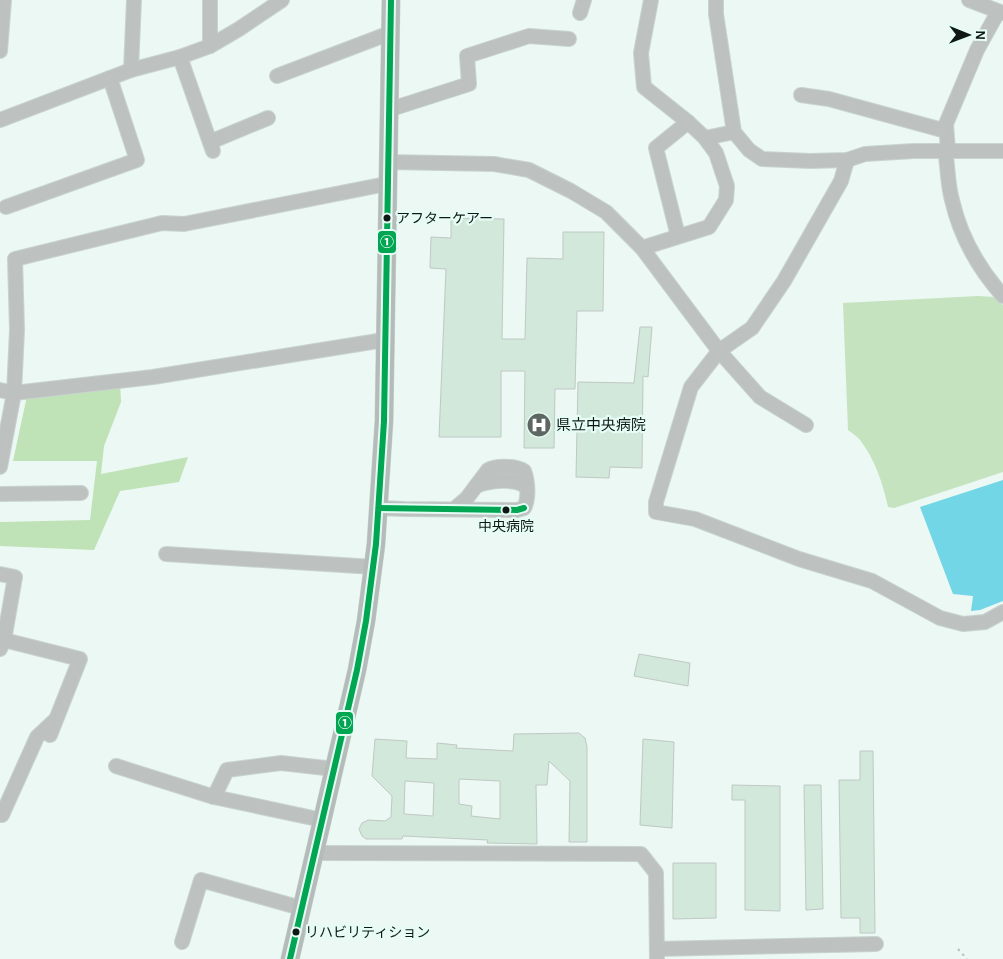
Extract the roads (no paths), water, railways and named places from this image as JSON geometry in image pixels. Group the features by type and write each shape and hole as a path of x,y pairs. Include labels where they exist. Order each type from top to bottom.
{"main road":[{"path":"290,959 357,670 374,567 384,421 390,0"}],"street":[{"path":"0,51 4,0"},
{"path":"131,70 134,0"},
{"path":"210,0 210,46"},
{"path":"0,120 131,70 180,57 210,46 282,0"},
{"path":"642,248 709,227 726,200 727,186 716,153 705,138 644,87 641,53 651,0"},
{"path":"716,0 716,14 734,132 749,150 762,159 847,160 865,154 914,150 1003,151"},
{"path":"969,0 1000,12 977,50 946,124 948,151 946,157 951,198 959,225 982,270 1003,296"},
{"path":"277,76 390,32"},
{"path":"388,110 469,84 467,56 529,36 569,39"},
{"path":"180,57 211,146 268,118"},
{"path":"6,207 136,160 110,78"},
{"path":"801,96 828,99 946,131"},
{"path":"678,236 656,148 688,122"},
{"path":"705,138 734,132"},
{"path":"847,160 840,181 784,281 752,328 719,351 691,387 656,502 656,512 695,520 799,559 872,581 940,618 963,624 985,622 1003,612"},
{"path":"387,162 494,164 529,170 571,190 606,212 642,248 719,351 760,397 806,425"},
{"path":"0,467 14,393 18,330 15,259 162,223 184,224 386,184"},
{"path":"0,390 14,393 153,377 384,340"},
{"path":"379,508 521,510 526,504 526,486 520,482 492,481 476,486 454,509"},
{"path":"0,494 81,493"},
{"path":"166,554 374,567"},
{"path":"0,574 15,577 2,644 80,659 50,735"},
{"path":"2,815 37,736 57,719"},
{"path":"214,797 227,770 281,763 334,769"},
{"path":"116,766 214,797 322,820"},
{"path":"314,853 641,854 656,873 657,954 876,944"},
{"path":"182,942 202,880 301,908"}],"water":[{"path":"1003,480 1003,601 980,610 971,611 973,596 953,594 920,507"}],"place":[{"name":"アフターケアー","path":"387,218"},
{"name":"県立中央病院","path":"539,425"},
{"name":"中央病院","path":"506,510"},
{"name":"リハビリティション","path":"296,932"}]}
